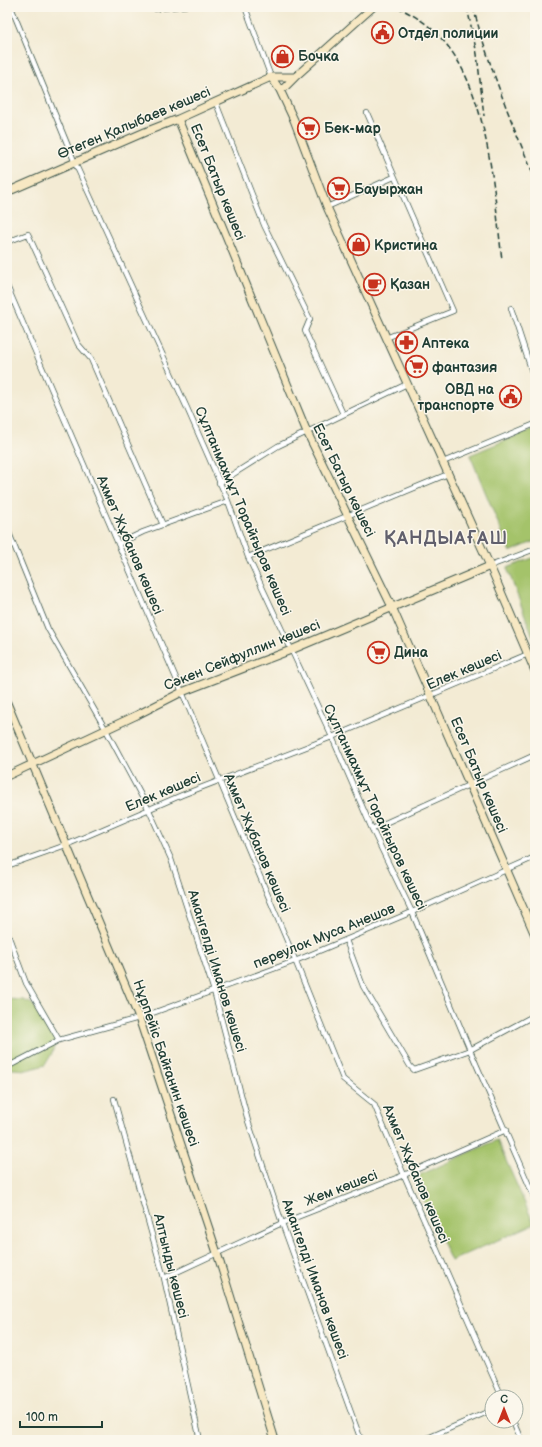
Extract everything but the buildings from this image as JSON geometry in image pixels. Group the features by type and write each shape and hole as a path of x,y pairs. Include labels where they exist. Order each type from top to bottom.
{"street":[{"name":"Сұлтанмахмұт Торайғыров көшесі","path":"12,7 76,163 228,501 248,557 332,737 372,829 412,912 535,1199"},
{"path":"245,7 272,77 280,90 294,120 327,207 490,566 535,671"},
{"path":"280,90 373,7"},
{"name":"Өтеген Қалыбаев көшесі","path":"7,192 216,103 272,77"},
{"path":"272,77 294,77"},
{"path":"216,103 233,142 264,225 310,319 305,331 343,414"},
{"path":"367,113 453,311 386,338"},
{"name":"Есет Батыр көшесі","path":"178,119 306,432 392,607 535,935"},
{"path":"327,207 394,177"},
{"path":"7,242 28,234 78,344 91,359 163,525"},
{"name":"Ахмет Жұбанов көшесі","path":"7,286 296,961 343,1079 374,1104 498,1389"},
{"path":"511,308 535,381"},
{"path":"219,483 278,446 407,384"},
{"path":"443,462 535,424"},
{"path":"248,557 448,474"},
{"path":"118,544 163,525 228,501"},
{"name":"Амангелді Иманов көшесі","path":"7,528 48,629 106,730 149,810 171,859 214,991 248,1121 282,1223 361,1440"},
{"path":"490,566 535,549"},
{"name":"Сәкен Сейфуллин көшесі","path":"7,776 106,730 182,692 291,650 490,566"},
{"name":"Елек көшесі","path":"7,866 66,845 219,780 332,737 528,654"},
{"name":"Нұрпейіс Байғанин көшесі","path":"7,703 139,1018 217,1253 276,1440"},
{"path":"372,829 535,755"},
{"name":"переулок Муса Анешов","path":"7,1067 59,1040 139,1018 296,961 412,912 535,857"},
{"path":"7,932 26,983 59,1040"},
{"path":"346,940 363,986 410,1066 414,1070 470,1050 535,1015"},
{"name":"Алтынды көшесі","path":"114,1098 164,1278 200,1440"},
{"name":"Жем көшесі","path":"164,1278 282,1223 404,1175 506,1130"},
{"path":"423,1440 484,1413"},
{"path":"516,1429 521,1440"}],"green space":[{"path":"535,428 535,541 510,552 470,455"},
{"path":"535,557 535,642 507,568"},
{"path":"7,999 23,1000 31,1003 40,1013 55,1038 55,1045 45,1065 27,1070 7,1067"},
{"path":"497,1140 534,1224 451,1261 413,1178"}],"railway":[{"path":"154,11 193,7"},
{"path":"397,7 419,19 439,36 456,57 469,83 479,111 492,173 502,260"},
{"path":"467,7 477,54 484,116"},
{"path":"473,7 501,94 535,178"}],"place":[{"name":"Отдел полиции","path":"383,33"},
{"name":"Бочка","path":"283,56"},
{"name":"Бек-мар","path":"308,128"},
{"name":"Бауыржан","path":"339,189"},
{"name":"Кристина","path":"358,245"},
{"name":"Қазан","path":"374,284"},
{"name":"Аптека","path":"406,343"},
{"name":"фантазия","path":"416,367"},
{"name":"ОВД на транспорте","path":"510,397"},
{"name":"Дина","path":"378,652"}],"district":[{"name":"ҚАНДЫАҒАШ","path":"446,538"}]}
